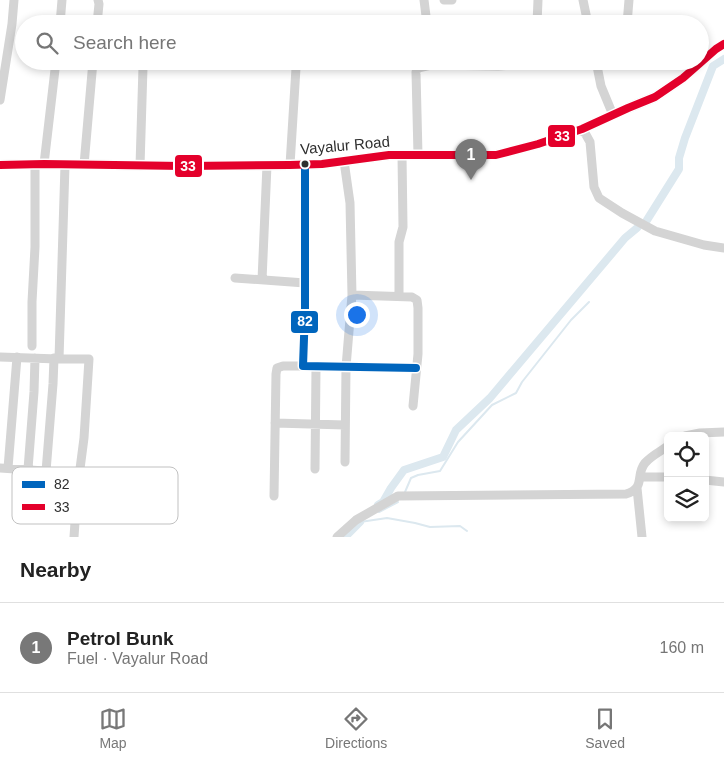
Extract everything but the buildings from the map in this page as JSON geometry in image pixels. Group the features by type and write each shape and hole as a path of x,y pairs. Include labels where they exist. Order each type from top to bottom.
{"main road":[{"name":"Vayalur Road","path":"709,55 724,44"},
{"name":"Vayalur Road","path":"0,165 184,166 322,164 389,155 496,155 538,144 579,130 655,98 692,70"}],"street":[{"path":"0,100 14,0"},
{"path":"61,15 62,0"},
{"path":"97,15 98,0"},
{"path":"424,0 426,15"},
{"path":"444,0 452,0"},
{"path":"537,15 538,0"},
{"path":"583,0 586,15"},
{"path":"628,15 629,0"},
{"path":"32,346 32,302 40,164 55,70"},
{"path":"84,164 92,70"},
{"path":"140,166 143,70"},
{"path":"290,164 296,70"},
{"path":"417,70 418,155"},
{"path":"598,70 601,86 612,115"},
{"path":"579,130 585,133 590,142 594,187 599,198 655,232 704,245 724,248"},
{"path":"399,296 399,242 403,227 402,155"},
{"path":"344,161 350,203 352,295 346,367 345,462"},
{"path":"303,366 306,164"},
{"path":"46,467 56,358 65,165"},
{"path":"262,280 267,165"},
{"path":"235,278 305,283"},
{"path":"352,295 399,296 412,297 417,300 416,368 413,406"},
{"path":"0,356 89,359 80,467"},
{"path":"4,468 17,357"},
{"path":"28,467 35,358"},
{"path":"274,496 277,368 283,366 303,366 416,368"},
{"path":"315,468 316,367"},
{"path":"275,423 346,425"},
{"path":"709,432 724,432"},
{"path":"642,537 638,488 642,469 646,463 664,449"},
{"path":"640,477 664,477"},
{"path":"709,480 724,482"},
{"path":"337,537 356,520 398,496 626,494 638,488"},
{"path":"74,537 75,524"}],"waterway":[{"path":"647,220 679,169 679,158 685,138 713,66 724,59"},
{"path":"378,505 383,502 404,470 443,457 456,430 490,398 625,238 637,228"},
{"path":"405,492 411,478 440,471 458,442 492,405 516,393 522,382 571,320 589,302"},
{"path":"379,512 398,502"},
{"path":"360,522 387,518 430,527 460,526 467,531"},
{"path":"345,537 360,522"}],"transit line":[{"name":"33","path":"709,55 724,44"},
{"name":"33","path":"0,165 290,165 322,164 389,155 496,155 538,144 582,129 655,97 692,70"},
{"name":"82","path":"305,164 303,366 416,368"}],"place":[{"name":"Petrol Bunk","path":"471,180"}]}
